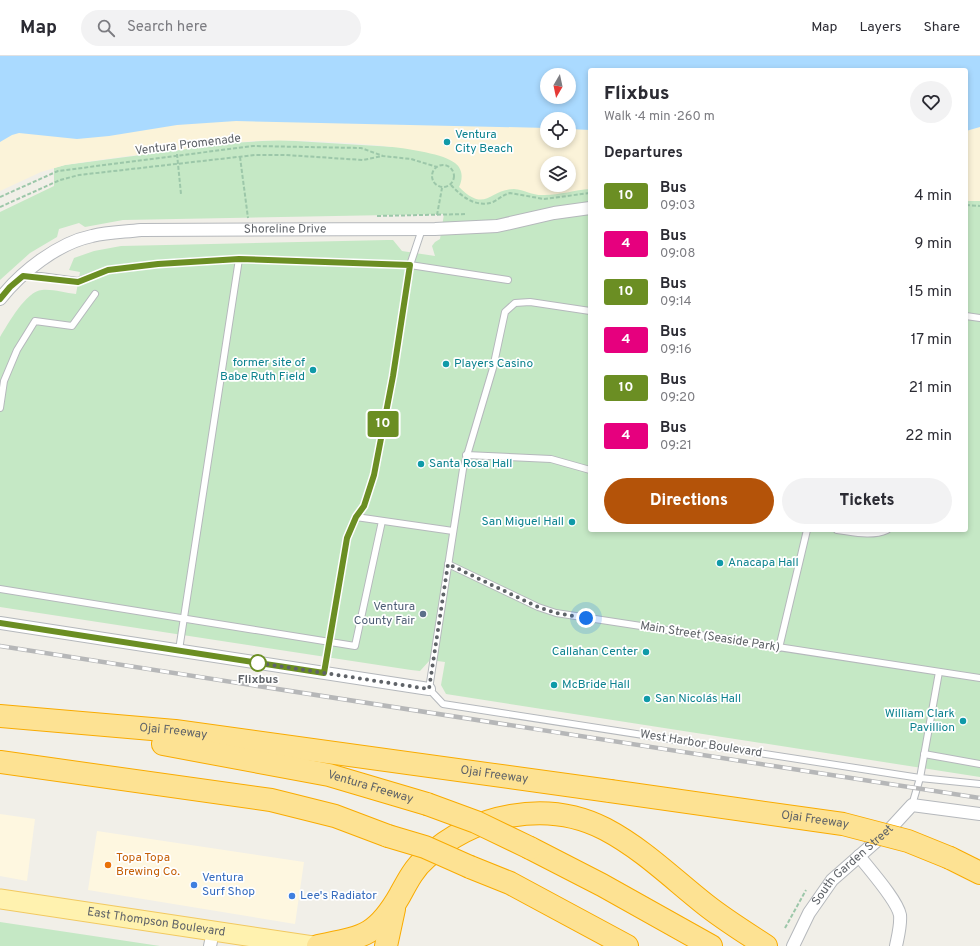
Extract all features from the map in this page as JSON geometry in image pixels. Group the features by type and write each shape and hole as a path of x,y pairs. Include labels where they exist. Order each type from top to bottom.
{"highway":[{"name":"Ojai Freeway","path":"0,717 175,731 843,824 902,839 950,858 980,873"},
{"name":"Ventura Freeway","path":"0,717 227,755 329,775 427,804 476,822 530,848 602,884 711,946"},
{"path":"0,762 271,800 335,816 388,836 425,847 510,883 627,946"},
{"path":"318,946 358,937 368,933 378,926 397,900 412,874 425,858 455,836 489,820 514,815 542,814 577,818 604,829 655,862 707,905 766,946"},
{"path":"386,946 397,900"}],"main road":[{"name":"East Thompson Boulevard","path":"0,898 211,939 314,946"}],"street":[{"name":"Shoreline Drive","path":"0,299 10,287 56,250 76,240 100,235 141,230 422,229 497,226 554,213 588,208"},
{"path":"0,623 429,689"},
{"path":"912,805 980,814"},
{"name":"South Garden Street","path":"793,946 809,913 832,880 889,830 912,805"},
{"path":"859,856 889,896 899,913 900,924 896,946"}],"lane":[{"path":"324,673 347,538 356,517 364,506 374,475 393,376 410,265 422,229"},
{"path":"179,650 239,259"},
{"path":"23,276 78,282 108,270 158,264 239,259 410,265 508,280"},
{"path":"0,408 4,381 17,350 35,321 72,326 95,294"},
{"path":"429,689 466,455 493,368 505,312 515,303 530,302 588,310"},
{"path":"968,316 980,318"},
{"path":"466,455 551,459 588,469"},
{"path":"356,517 453,531"},
{"path":"0,589 355,646 382,521"},
{"path":"779,648 808,532"},
{"path":"850,532 864,534 882,532"},
{"name":"Main Street (Seaside Park)","path":"448,564 538,607 556,613 980,678"},
{"name":"South Garden Street","path":"912,805 918,788 939,672"},
{"name":"West Harbor Boulevard","path":"429,689 443,704 920,778 980,784"},
{"path":"924,754 980,764"}],"path":[{"name":"Ventura Promenade","path":"0,197 58,171 177,154 266,145 361,148 383,156 411,159 437,167 445,165 451,168 455,178 451,185"},
{"path":"177,154 181,194"},
{"name":"Ventura Promenade","path":"0,208 60,180 79,175 240,157 286,155 363,160 383,156"},
{"path":"240,157 248,218 255,218"},
{"path":"437,167 432,173 432,178 436,185 442,188 451,185 465,198 472,202 482,204 495,201 505,194 510,193 544,199 588,192"},
{"path":"437,215 442,188"},
{"path":"968,205 980,206"},
{"path":"370,216 467,214"},
{"path":"785,928 806,890"}],"shaded area":[{"path":"0,814 35,819 27,881 0,876"},
{"path":"97,831 304,862 295,924 88,890"}],"green space":[{"path":"279,140 394,147 540,146 540,148 576,148 576,145 588,145 588,532 968,532 968,153 980,151 980,777 446,694 441,685 445,662 430,660 420,671 411,670 0,607 0,337 18,309 30,296 42,290 76,294 80,272 69,270 74,258 94,251 121,246 393,240 402,251 435,256 432,246 440,239 444,214 123,220 85,227 79,223 59,229 57,237 30,253 0,280 0,212 54,186 54,168 65,165 232,143"},
{"path":"0,922 160,946 0,946"}],"sand":[{"name":"Ventura City Beach","path":"588,104 588,189 576,191 576,156 540,156 540,192 568,192 556,194 540,195 514,189 499,192 487,198 475,199 459,187 462,174 458,165 441,156 390,147 327,142 272,141 226,143 65,165 41,172 0,191 0,108"},
{"path":"980,119 980,201 968,201 968,123"}],"water":[{"path":"0,56 980,56 980,127 968,130 968,68 588,68 588,130 576,129 576,112 540,112 540,128 236,121 177,125 109,136 77,139 19,133 0,142"}],"railway":[{"path":"0,646 980,798"}],"bus line":[{"name":"10","path":"0,299 10,287 23,276 41,276 78,282 108,270 158,264 239,259 410,265 393,376 374,475 364,506 356,517 347,538 324,673 0,623"}],"place":[{"name":"Ventura City Beach","path":"447,142"},
{"name":"Players Casino","path":"446,364"},
{"name":"former site of Babe Ruth Field","path":"313,370"},
{"name":"Santa Rosa Hall","path":"421,464"},
{"name":"San Miguel Hall","path":"572,522"},
{"name":"Anacapa Hall","path":"720,563"},
{"name":"Ventura County Fair","path":"423,614"},
{"name":"Callahan Center","path":"646,652"},
{"name":"Flixbus","path":"258,663"},
{"name":"McBride Hall","path":"554,685"},
{"name":"San Nicolás Hall","path":"647,699"},
{"name":"William Clark Pavillion","path":"963,721"},
{"name":"Topa Topa Brewing Co.","path":"108,865"},
{"name":"Ventura Surf Shop","path":"194,885"},
{"name":"Lee's Radiator","path":"292,896"}],"route":[{"path":"258,663 252,662 429,689 448,564 538,607 556,613 586,618"}]}
